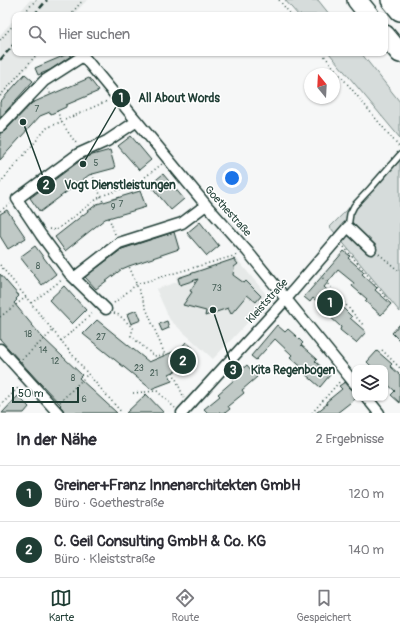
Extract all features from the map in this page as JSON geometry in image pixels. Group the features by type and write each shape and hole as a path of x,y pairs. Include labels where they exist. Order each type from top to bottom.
{"highway":[{"path":"357,0 367,12"},
{"path":"391,0 400,11"},
{"path":"388,39 400,53"}],"street":[{"name":"Goethestraße","path":"0,127 44,81 83,56 168,160 248,252 352,380"},
{"path":"104,307 72,276 41,235 17,199 78,154 107,141 137,121"},
{"path":"72,276 119,243 182,223 206,205"},
{"path":"348,227 371,249"},
{"name":"Kleiststraße","path":"181,409 286,299 348,227"},
{"path":"0,349 56,412"},
{"path":"369,401 379,413"}],"lane":[{"path":"348,227 350,214 354,206 400,155"}],"path":[{"path":"25,12 36,0"},
{"path":"73,12 83,0"},
{"path":"279,0 289,12"},
{"path":"0,40 12,26"},
{"path":"0,96 35,56"},
{"path":"324,56 400,148"},
{"path":"0,183 47,128 117,97"},
{"path":"57,111 70,136 84,152"},
{"path":"41,235 48,229 56,230 101,196 136,184 168,160"},
{"path":"92,174 103,202"},
{"path":"0,211 17,199"},
{"path":"337,240 390,302"},
{"path":"371,249 373,249 400,272"},
{"path":"61,341 104,307 137,284 248,252"},
{"path":"0,265 88,374 122,413"},
{"path":"104,307 119,315 133,328 131,336 154,356 165,354 129,266"},
{"path":"313,268 364,326"},
{"path":"31,303 72,276"},
{"path":"0,317 26,297"},
{"path":"14,365 53,331"},
{"path":"382,350 400,368"},
{"path":"173,372 181,409"},
{"path":"56,412 88,374"},
{"path":"312,413 347,374"},
{"path":"0,406 27,379"},
{"path":"133,393 157,391 181,409"}],"shaded area":[{"path":"30,0 87,0 76,12 20,12"},
{"path":"285,0 318,0 328,12 295,12"},
{"path":"12,21 12,56 37,56 0,99 0,35"},
{"path":"332,56 363,56 400,102 400,138"},
{"path":"400,156 400,312 330,227"},
{"path":"236,258 270,299 213,359 170,320 156,289 177,282 176,277"}],"building":[{"path":"63,56 71,56 50,70 38,75 35,68"},
{"path":"25,74 33,81 0,118 0,102"},
{"path":"89,78 99,91 66,105 66,107 51,114 50,112 40,116 0,160 0,133 5,131 32,103"},
{"path":"131,136 151,160 139,170 118,146"},
{"path":"110,150 115,168 89,175 40,212 30,198 81,160"},
{"path":"163,174 184,199 171,210 150,185"},
{"path":"140,191 146,207 105,219 65,251 55,237 97,204"},
{"path":"7,210 26,238 8,249 0,236 0,214"},
{"path":"200,222 219,246 207,256 187,233"},
{"path":"174,232 179,249 122,269 96,289 85,277 122,249"},
{"path":"35,246 56,274 42,285 20,257"},
{"path":"344,251 350,256 348,258 364,272 362,274 377,288 375,290 391,304 381,315 365,301 367,299 352,286 354,283 338,270 324,287 339,301 337,302 352,317 350,318 366,332 356,343 340,330 341,327 327,314 329,312 313,298 310,302 304,297"},
{"path":"234,259 238,264 234,267 233,275 244,283 246,281 261,296 256,302 247,295 231,314 228,308 205,316 206,311 183,305 192,292 190,291 198,279 180,285 178,278"},
{"path":"0,274 19,296 14,303 42,337 82,375 79,378 117,413 64,413 60,406 61,405 0,339"},
{"path":"64,286 86,310 72,324 49,300"},
{"path":"137,310 141,320 131,324 127,314"},
{"path":"97,320 149,362 180,349 186,342 193,348 187,355 195,362 169,374 172,381 151,389 83,334"},
{"path":"167,321 169,328 162,331 159,324"},
{"path":"400,324 400,341 392,333"},
{"path":"277,325 285,332 288,329 296,336 303,343 301,345 317,359 315,361 330,375 320,387 304,373 306,371 290,357 292,355 275,339 256,360 251,356"},
{"path":"377,351 392,364 390,366 400,375 400,403 391,395 395,391 388,385 388,365 370,365 367,362"},
{"path":"247,365 257,377 242,390 244,393 228,406 230,409 225,413 208,413 204,409 220,396 218,394 234,380 232,378"},
{"path":"345,382 352,390 352,401 337,413 316,413 327,404 326,402 342,389 339,386"},
{"path":"146,394 164,413 126,413"},
{"path":"18,396 29,407 24,413 2,413"}],"railway":[{"path":"37,12 47,0"},
{"path":"0,60 12,46"}],"place":[{"name":"Vogt Dienstleistungen","path":"23,122"},
{"name":"All About Words","path":"83,164"},
{"name":"Greiner+Franz Innenarchitekten GmbH","path":"330,303"},
{"name":"Kita Regenbogen","path":"213,310"},
{"name":"C. Geil Consulting GmbH & Co. KG","path":"183,361"}]}
